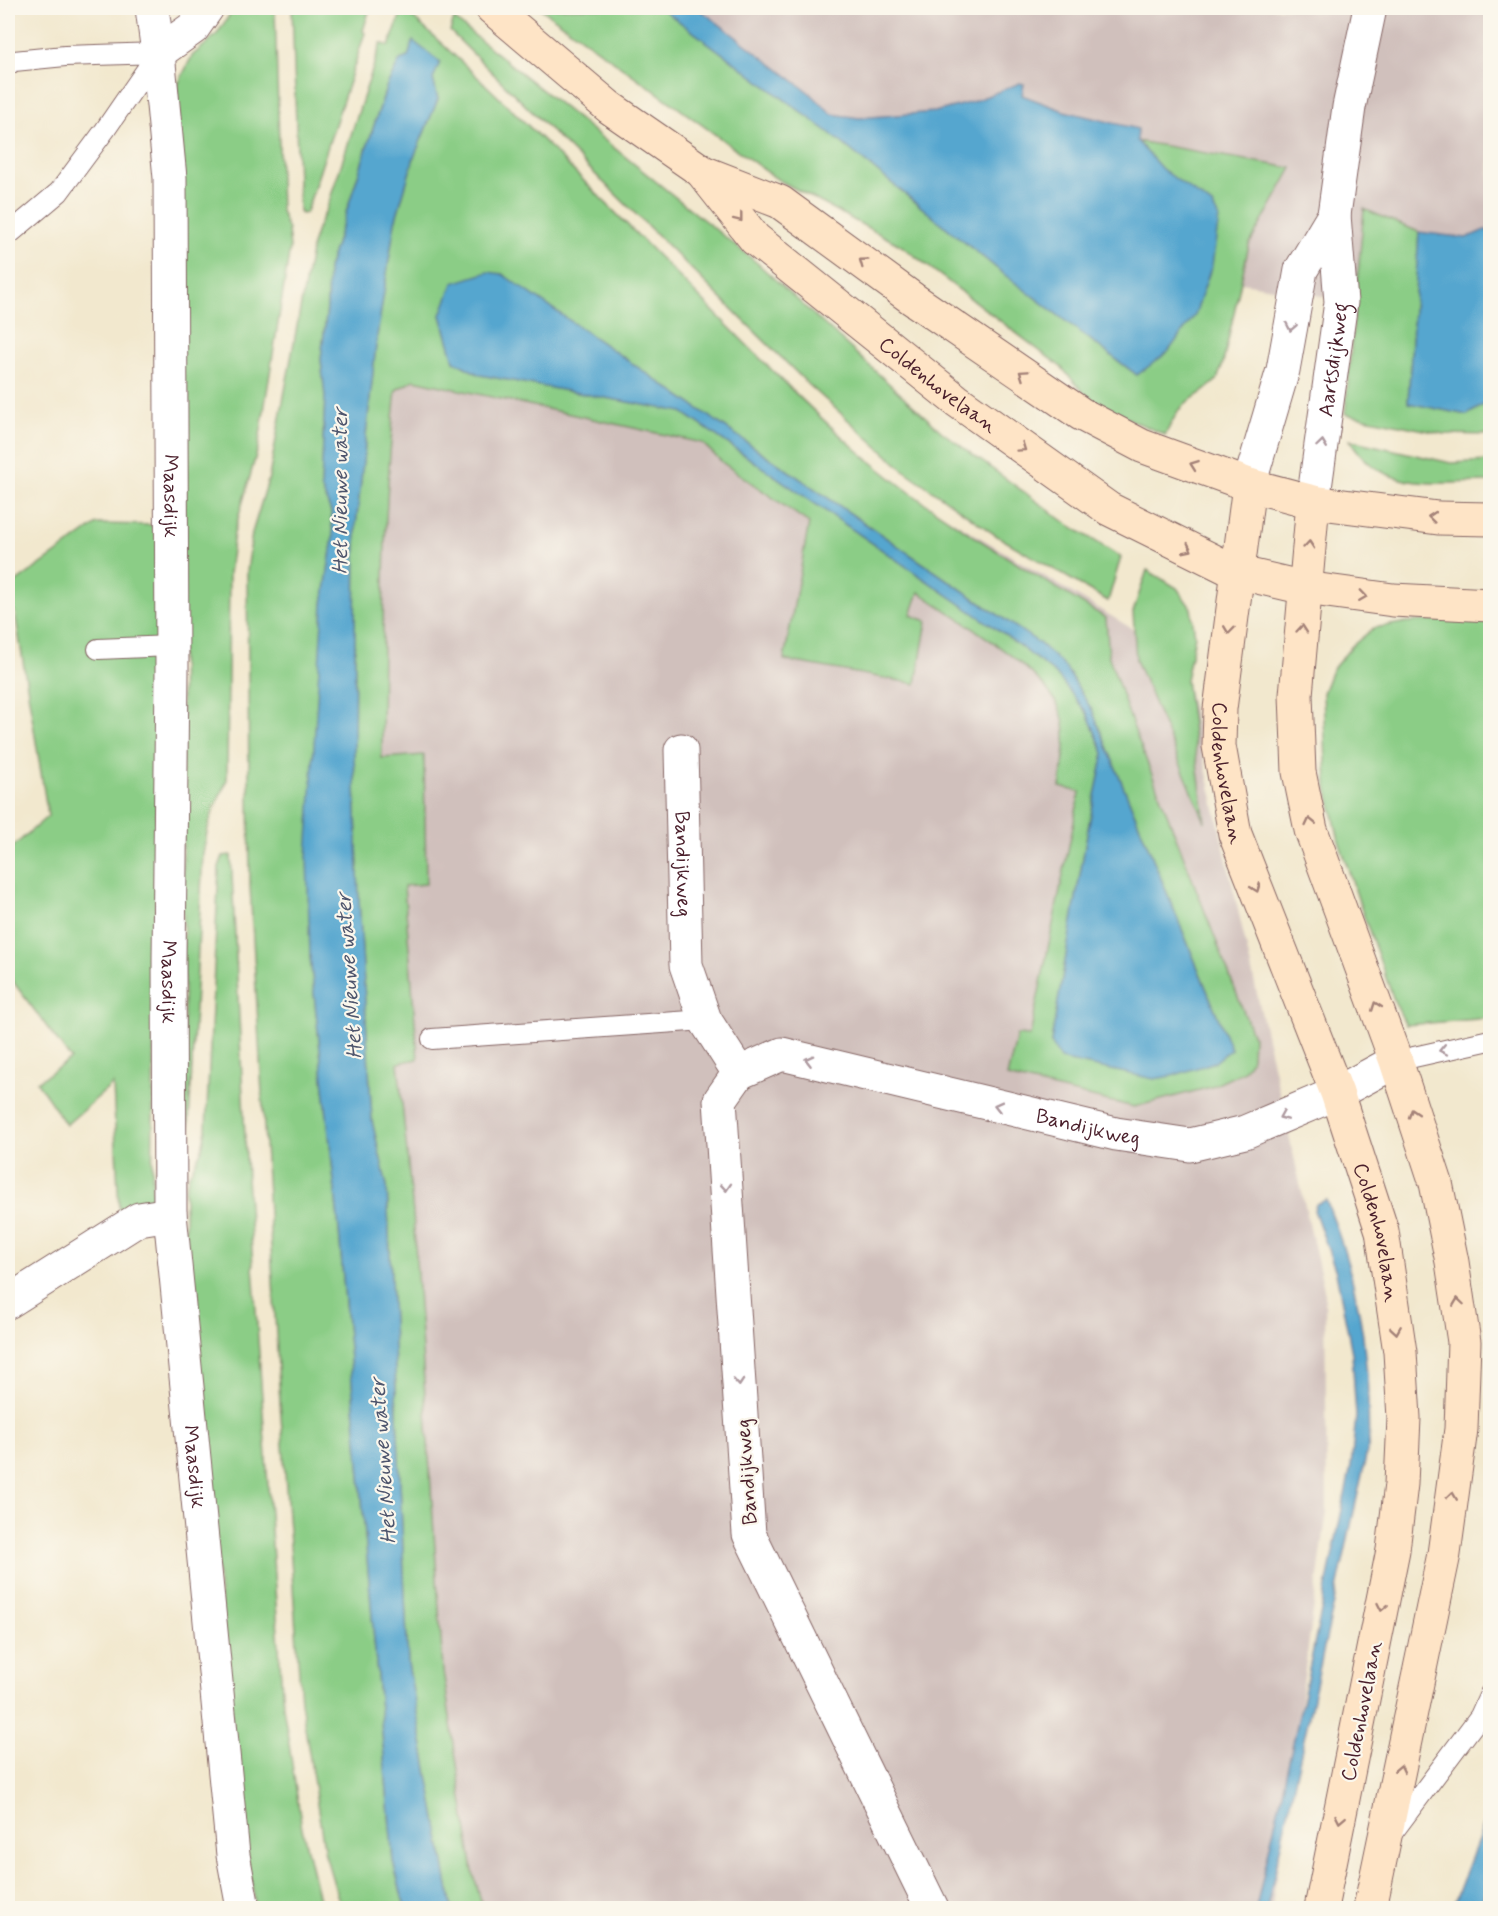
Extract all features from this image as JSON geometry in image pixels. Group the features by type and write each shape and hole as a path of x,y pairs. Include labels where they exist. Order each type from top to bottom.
{"main road":[{"name":"Coldenhovelaan","path":"492,8 609,106 702,172 780,202 913,299 1081,414 1142,446 1249,485 1313,502 1438,518 1491,519"},
{"name":"Coldenhovelaan","path":"702,172 755,239 956,400 1109,509 1236,572 1305,588 1393,600 1491,605"},
{"name":"Coldenhovelaan","path":"1249,485 1220,709 1219,746 1235,834 1337,1093 1382,1231 1400,1352 1404,1419 1401,1484 1393,1550 1321,1908"},
{"path":"1313,502 1296,695 1299,772 1311,830 1396,1061 1436,1183 1452,1262 1464,1342 1461,1429 1444,1554 1370,1908"}],"street":[{"name":"Maasdijk","path":"152,8 170,178 170,1214 240,1908"},
{"path":"158,53 193,28 207,8"},
{"name":"Aartsdijkweg","path":"1313,502 1341,302 1334,215 1349,106 1370,8"},
{"name":"Aartsdijkweg","path":"1249,485 1282,370 1301,270 1334,215"},
{"name":"Bandijkweg","path":"681,750 686,965 705,1020 739,1073"},
{"name":"Bandijkweg","path":"932,1908 749,1534 720,1100 739,1073 782,1054 1116,1134 1190,1145 1245,1132 1337,1093 1396,1061"},
{"path":"8,1302 139,1219 170,1214"}],"lane":[{"path":"8,65 14,61 65,56 158,53"},
{"path":"8,235 59,192 158,53"},
{"path":"98,649 171,646"},
{"path":"432,1039 705,1020"},
{"path":"1396,1061 1491,1040"},
{"path":"1385,1843 1480,1716 1491,1694"}],"shaded area":[{"path":"651,8 1490,8 1490,324 1169,271 818,138"},
{"path":"353,279 668,350 1181,658 1325,1294 1327,1511 1272,1908 421,1908"}],"green space":[{"path":"234,8 275,8 281,211 288,230 290,248 258,448 234,533 229,574 227,779 211,818 203,854 188,1141 185,1146 177,86 192,56 217,34"},
{"path":"292,8 370,8 363,31 365,33 306,213 301,214 299,211"},
{"path":"397,8 402,8 482,81 783,381 857,450 916,497 947,518 1106,618 1109,657 1132,723 1253,1036 1252,1058 1243,1072 1211,1087 1134,1107 1007,1077 1017,1035 1030,1036 1080,792 1060,787 1065,728 1060,710 1050,693 997,645 919,592 911,615 927,621 916,684 784,660 809,523 723,463 702,443 414,380 396,390 386,528 382,758 424,755 426,884 404,886 418,1059 398,1063 413,1213 443,1670 473,1872 483,1908 452,1908 408,1664 387,1186 372,1121 359,900 354,755 356,525 377,336 395,222 414,157 438,99 433,79 413,42 408,57 400,60 387,85 328,269 327,308 321,359 325,396 321,487 331,512 333,537 323,604 310,956 338,1219 393,1861 405,1908 341,1908 325,1854 301,1702 280,1402 250,887 247,572 252,533 269,477 312,245 327,208 381,43 389,46 402,11","holes":["502,274 1039,643 1065,667 1092,710 1231,1049 1051,1043 1088,829 1104,753 1087,713 1056,674 1004,634 682,412 480,375 454,361 441,315"]},
{"path":"540,8 661,8 831,134 1005,275 1137,375 1212,205 1162,169 1137,141 1292,168 1249,245 1223,363 1217,380 1178,411 1165,435 1093,403 1061,367 900,245 777,179"},
{"path":"454,19 756,262 942,432 1069,525 1121,557 1108,601 997,536 905,471 808,384 450,31"},
{"path":"1364,209 1419,232 1408,403 1467,415 1490,401 1490,435 1444,434 1345,414"},
{"path":"1350,440 1451,463 1490,461 1490,482 1430,483 1394,477 1378,469 1363,457"},
{"path":"97,524 159,525 152,1210 119,1211 113,1084 66,1125 37,1082 71,1059 8,975 8,851 48,816 15,612 8,606 8,588"},
{"path":"1147,570 1177,588 1191,608 1195,636 1186,680 1205,822 1136,660 1133,612"},
{"path":"1490,617 1490,1018 1406,1025 1395,1003 1339,841 1327,787 1323,693 1332,670 1352,646 1374,628 1407,622"},
{"path":"231,855 247,1178 283,1706 302,1828 321,1908 256,1908 244,1841 185,1242 185,1190 189,1175 202,1149 206,1129 219,867 223,856"}],"water":[{"path":"661,8 698,8 811,94 832,114 859,118 935,112 972,102 1020,83 1024,84 1022,95 1064,111 1138,129 1137,141 1162,169 1212,205 1219,218 1212,265 1195,315 1168,352 1137,375 1005,275 831,134"},
{"name":"Het Nieuwe water","path":"413,41 440,62 433,79 438,99 414,157 395,222 377,336 356,525 354,755 359,900 372,1121 387,1186 408,1664 452,1908 405,1908 393,1861 338,1219 310,956 307,857 323,604 333,537 331,512 321,487 325,396 321,359 327,308 328,269 387,85 400,60 408,57"},
{"path":"1485,230 1490,231 1490,401 1467,415 1408,403 1419,232 1466,238"},
{"path":"488,272 502,274 1039,643 1065,667 1092,710 1231,1049 1215,1062 1172,1076 1154,1079 1060,1059 1051,1042 1088,829 1104,753 1087,713 1056,674 1004,634 682,412 480,375 454,361 441,315 453,283"},
{"path":"1326,1200 1347,1260 1361,1323 1367,1375 1369,1443 1267,1908 1256,1908 1304,1694 1351,1466 1356,1416 1352,1353 1336,1272 1314,1210 1316,1204"},
{"path":"1490,1809 1490,1874 1480,1908 1452,1908"}]}
